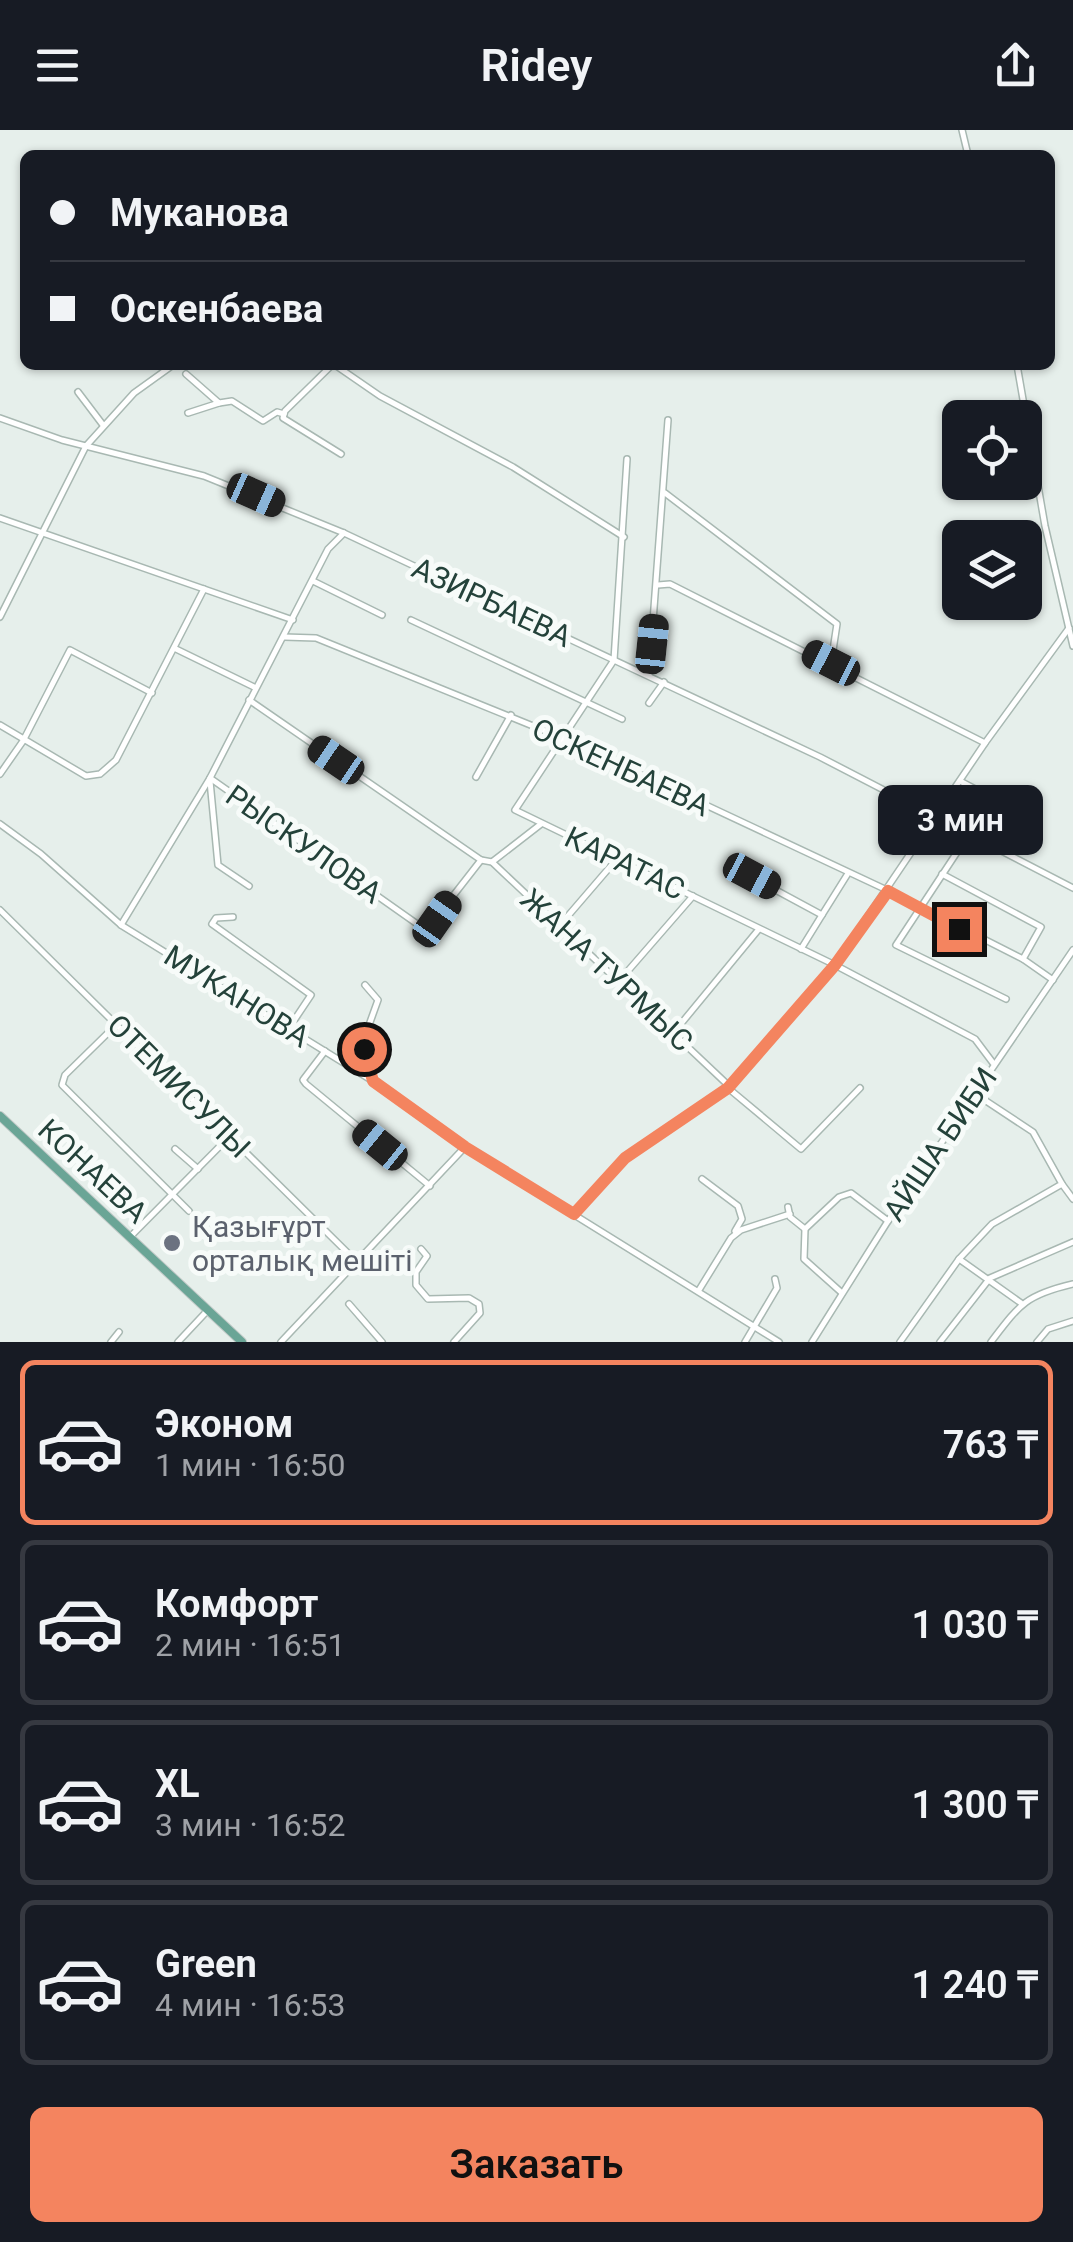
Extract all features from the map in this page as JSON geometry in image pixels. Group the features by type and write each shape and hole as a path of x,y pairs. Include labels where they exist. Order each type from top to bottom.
{"main road":[{"name":"КОНАЕВА","path":"0,1116 242,1342"}],"street":[{"path":"1,614 86,446 134,393 166,370"},
{"path":"284,414 328,370"},
{"path":"341,370 380,396 513,466 624,538"},
{"path":"1017,370 1073,646"},
{"path":"186,374 219,403"},
{"path":"78,392 102,425"},
{"path":"188,413 232,401 263,421 277,412 284,414"},
{"path":"284,414 283,418 341,454"},
{"name":"АЗИРБАЕВА","path":"0,418 86,446 204,476 344,533 649,674 1073,888"},
{"path":"649,674 668,420"},
{"path":"565,739 614,660 627,459"},
{"path":"665,493 836,624 831,663"},
{"path":"0,518 293,620"},
{"path":"121,924 210,778 328,549 344,533"},
{"path":"313,581 382,616"},
{"path":"658,584 670,584 984,743"},
{"path":"0,725 86,776 100,774 116,760 204,589"},
{"path":"411,620 589,700 622,719"},
{"path":"574,1214 625,1158 728,1087 835,965 984,743 1069,628"},
{"name":"ОСКЕНБАЕВА","path":"284,637 316,638 565,739 888,891 1023,959 1053,980"},
{"path":"175,648 254,688"},
{"path":"0,774 23,741 70,650 152,693"},
{"path":"649,703 664,682"},
{"path":"249,700 481,860 492,862 504,848 543,823"},
{"path":"476,777 510,715"},
{"name":"КАРАТАС","path":"565,739 556,743 515,810 835,965 975,1039 994,1063"},
{"path":"210,778 218,865 249,886"},
{"name":"РЫСКУЛОВА","path":"210,778 420,926 428,928 437,919 481,860"},
{"path":"960,782 1028,817"},
{"name":"МУКАНОВА","path":"0,824 121,924 373,1081 465,1147 780,1342"},
{"path":"969,834 896,945 1006,999"},
{"path":"561,924 616,860"},
{"name":"ЖАНА ТУРМЫС","path":"492,862 674,1031 728,1087 802,1149 860,1088"},
{"path":"735,868 822,915"},
{"path":"942,874 1041,927 1023,959"},
{"path":"801,949 848,875"},
{"path":"620,980 693,896"},
{"name":"ОТЕМИСУЛЫ","path":"0,910 356,1262"},
{"path":"234,916 216,918 212,924 311,995 289,1029"},
{"path":"674,1031 759,930"},
{"name":"АЙША БИБИ","path":"812,1342 888,1220 1073,950"},
{"path":"365,985 378,1000 364,1039 373,1081"},
{"path":"117,1024 65,1075 62,1086 189,1212"},
{"path":"325,1051 304,1080 306,1084 430,1186"},
{"path":"974,1093 1034,1132 1073,1200"},
{"path":"130,1236 230,1137"},
{"path":"281,1342 465,1147"},
{"path":"175,1149 198,1169"},
{"path":"700,1290 742,1219 738,1206 702,1179"},
{"path":"900,1342 959,1258 992,1224 1062,1184"},
{"path":"804,1229 839,1197 852,1193 888,1220"},
{"path":"731,1238 789,1210 804,1229 804,1259 843,1294"},
{"path":"940,1342 990,1278 1073,1242"},
{"path":"421,1249 427,1256 416,1272 416,1285 428,1299 469,1298 479,1304 480,1313 454,1342"},
{"path":"959,1258 1021,1302"},
{"path":"745,1342 777,1288 775,1279"},
{"path":"991,1342 1021,1302 1035,1293 1073,1284"},
{"path":"348,1304 382,1342"},
{"path":"178,1342 208,1310"},
{"path":"1037,1342 1048,1329 1073,1321"},
{"path":"110,1342 119,1332"}],"place":[{"name":"Қазығұрт орталық мешіті","path":"172,1243"}],"route":[{"path":"364,1049 373,1081 465,1147 574,1214 625,1158 728,1088 835,965 888,891 959,929"}]}
